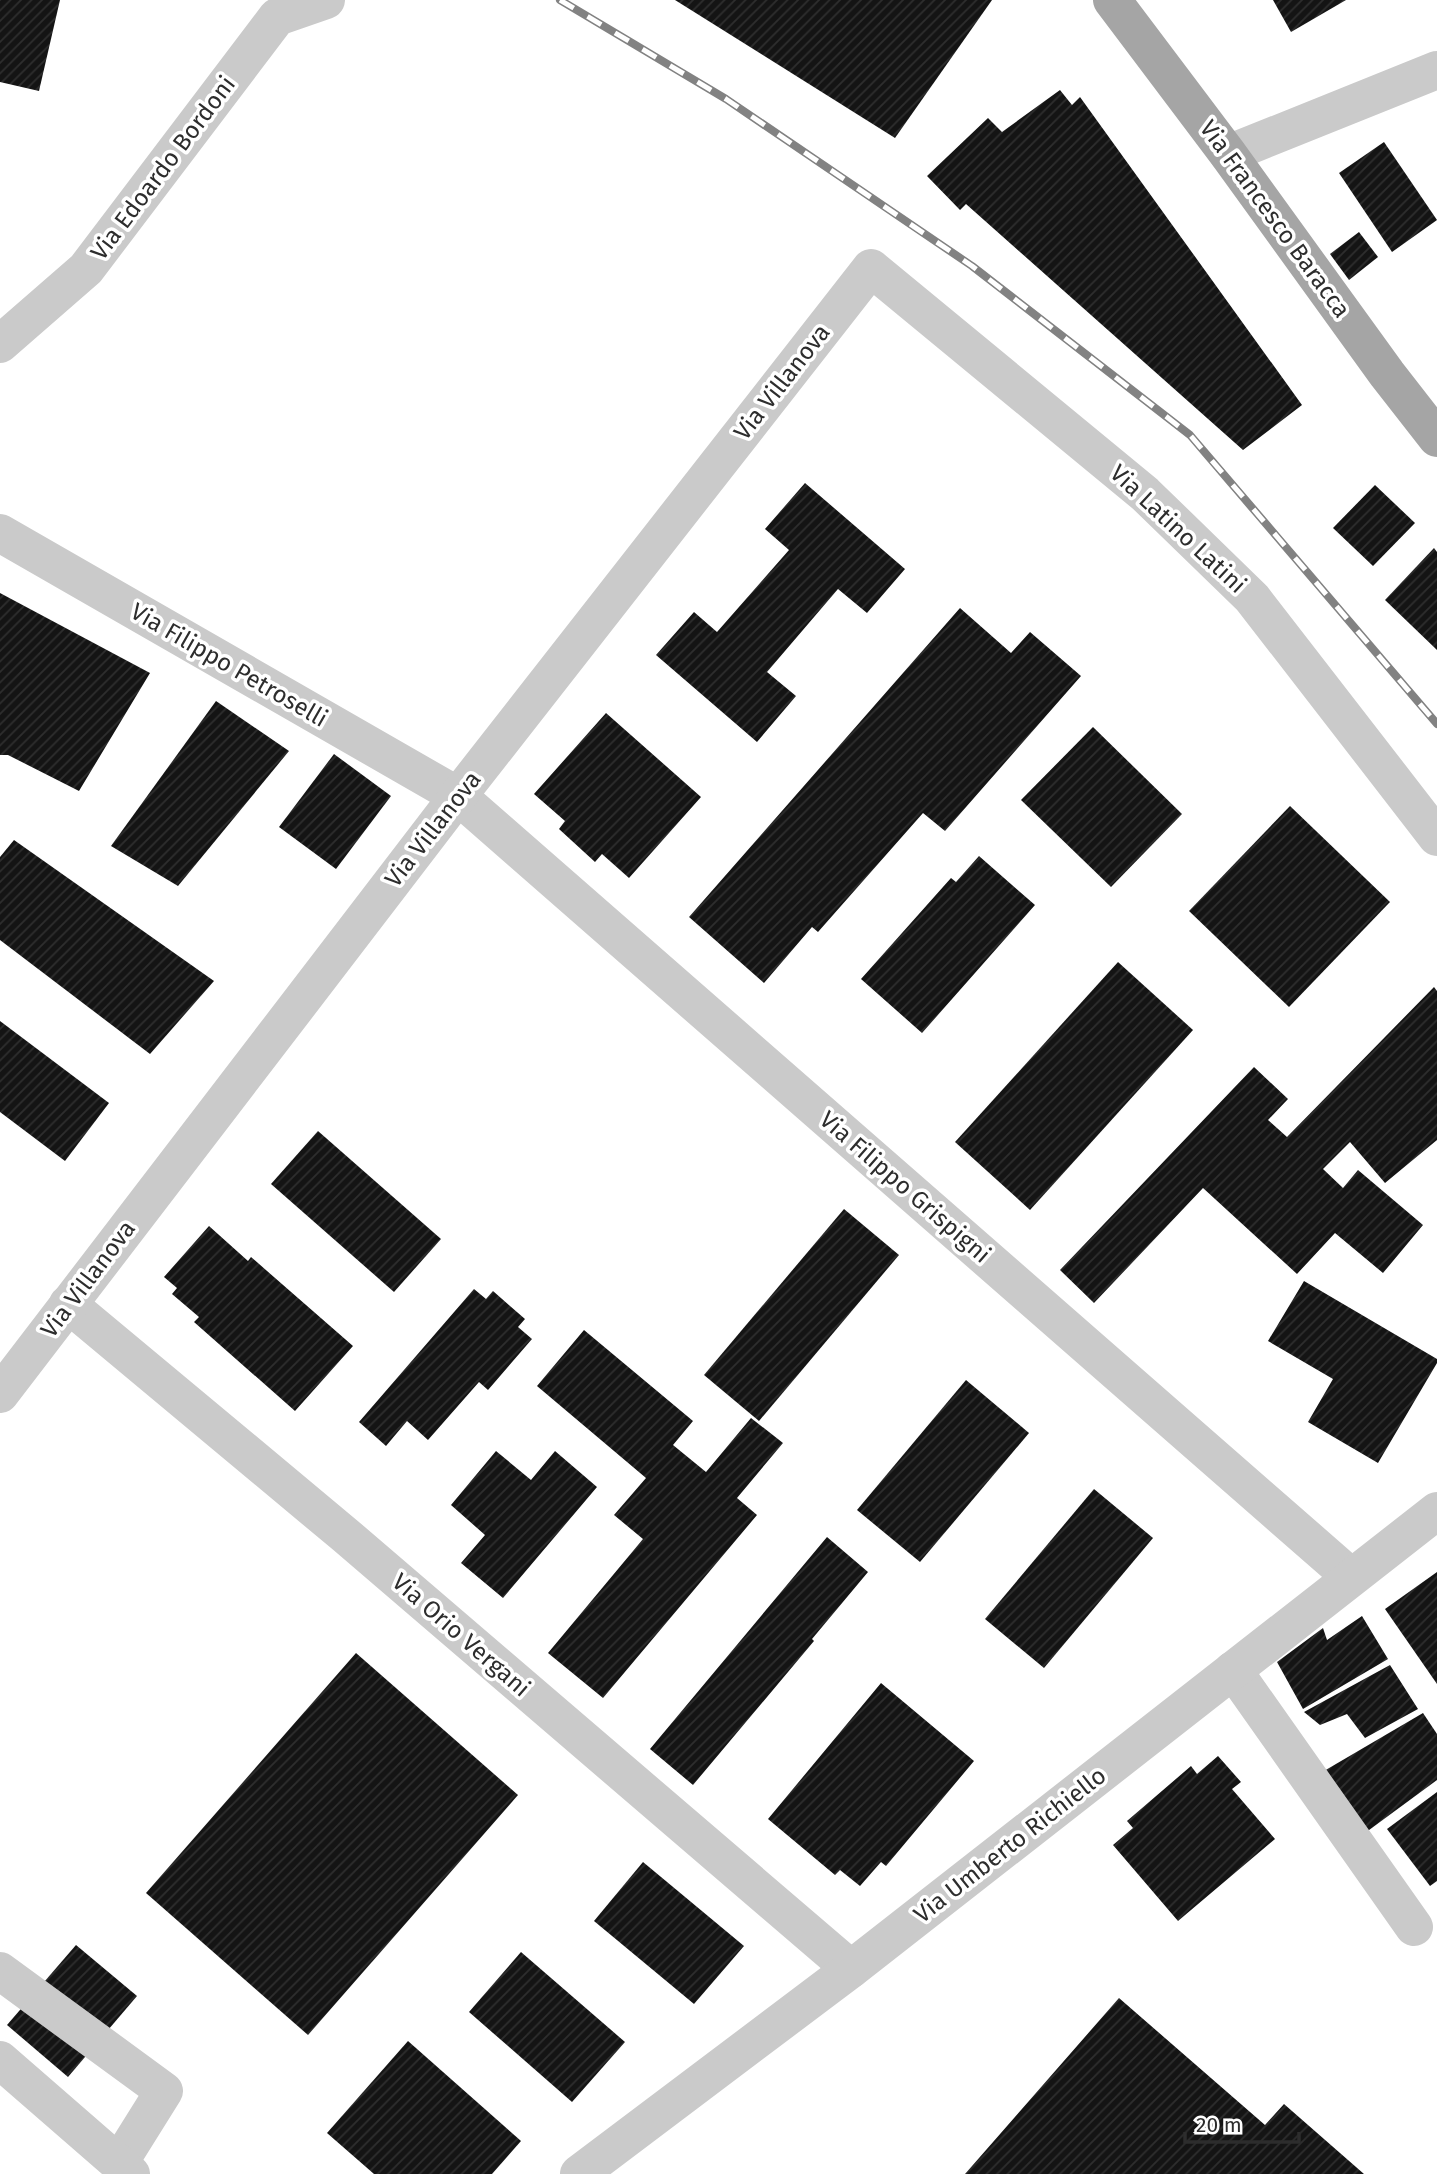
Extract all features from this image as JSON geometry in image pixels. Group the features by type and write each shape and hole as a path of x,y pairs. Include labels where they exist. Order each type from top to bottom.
{"main road":[{"name":"Via Francesco Baracca","path":"1112,0 1437,438"}],"street":[{"name":"Via Edoardo Bordoni","path":"0,344 86,269 277,17 326,0"},
{"path":"1228,154 1437,70"},
{"name":"Via Villanova","path":"0,1394 458,796 872,268"},
{"name":"Via Latino Latini","path":"872,268 1145,494 1252,598 1437,837"},
{"name":"Via Filippo Petroselli","path":"0,533 458,796"},
{"name":"Via Filippo Grispigni","path":"458,796 1351,1577"},
{"name":"Via Orio Vergani","path":"68,1304 355,1544 850,1969"},
{"name":"Via Umberto Richiello","path":"579,2174 850,1969 1437,1511"},
{"path":"1233,1670 1415,1927"},
{"path":"0,1971 164,2091 125,2169 0,2060"}],"building":[{"path":"0,0 60,0 39,91 0,82"},
{"path":"675,0 992,0 895,138"},
{"path":"1273,0 1346,0 1291,32"},
{"path":"1060,90 1072,105 1080,97 1302,405 1243,450 966,204 960,210 927,176 988,118 1002,132"},
{"path":"1384,142 1437,220 1392,252 1339,173"},
{"path":"1359,232 1378,257 1349,280 1330,254"},
{"path":"805,483 905,569 867,613 838,589 767,672 796,696 757,742 656,655 694,612 717,632 789,550 765,529"},
{"path":"1375,485 1415,523 1373,566 1333,528"},
{"path":"1434,548 1437,552 1437,650 1385,600"},
{"path":"0,593 150,673 79,791 8,755 0,755"},
{"path":"960,608 1011,653 1030,632 1081,676 945,831 923,813 818,932 812,927 764,983 689,917"},
{"path":"216,701 289,751 178,886 111,846"},
{"path":"606,713 701,797 629,878 602,854 595,862 559,829 565,821 534,794"},
{"path":"1093,727 1182,814 1111,887 1021,800"},
{"path":"334,754 391,796 336,869 279,827"},
{"path":"1290,806 1390,902 1289,1007 1189,911"},
{"path":"14,840 214,981 150,1054 0,940 0,857"},
{"path":"979,856 1035,905 922,1033 861,979 951,878 956,882"},
{"path":"1118,962 1193,1030 1030,1210 955,1142"},
{"path":"1434,987 1437,991 1437,1140 1385,1183 1350,1142 1323,1169 1343,1188 1358,1170 1423,1225 1383,1273 1335,1233 1297,1274 1203,1188 1094,1303 1060,1270 1254,1067 1288,1099 1268,1120 1287,1137"},
{"path":"0,1021 109,1103 65,1161 0,1112"},
{"path":"318,1131 441,1239 394,1292 271,1184"},
{"path":"844,1209 899,1255 759,1421 704,1375"},
{"path":"209,1226 248,1261 251,1257 353,1346 295,1411 194,1322 199,1317 172,1294 177,1288 164,1277"},
{"path":"1304,1281 1437,1359 1378,1463 1308,1422 1333,1379 1268,1341"},
{"path":"474,1289 486,1299 493,1291 525,1319 518,1327 532,1339 488,1390 479,1382 428,1440 407,1421 386,1446 359,1422"},
{"path":"584,1330 693,1421 673,1445 706,1472 751,1418 783,1443 737,1498 757,1515 603,1698 548,1653 643,1539 614,1515 646,1478 537,1386"},
{"path":"966,1380 1029,1433 920,1562 857,1510"},
{"path":"496,1451 531,1480 555,1451 597,1487 503,1598 461,1563 485,1535 451,1505"},
{"path":"1094,1489 1153,1538 1044,1668 985,1619"},
{"path":"827,1537 868,1572 693,1785 650,1749"},
{"path":"1437,1572 1437,1684 1385,1609"},
{"path":"1362,1616 1388,1659 1303,1709 1277,1662 1323,1628 1327,1640"},
{"path":"356,1653 518,1795 308,2035 146,1893"},
{"path":"1390,1665 1418,1709 1365,1738 1347,1714 1320,1725 1304,1712"},
{"path":"881,1683 974,1761 886,1866 881,1862 860,1886 840,1870 835,1875 768,1819"},
{"path":"1423,1713 1437,1734 1437,1780 1365,1833 1324,1771"},
{"path":"1218,1756 1241,1782 1232,1789 1275,1839 1178,1921 1113,1845 1133,1828 1127,1821 1191,1766 1197,1774"},
{"path":"1437,1792 1437,1881 1430,1886 1387,1829"},
{"path":"643,1862 744,1946 694,2004 594,1921"},
{"path":"76,1945 137,1996 68,2077 7,2025"},
{"path":"521,1952 625,2042 572,2102 469,2012"},
{"path":"1119,1998 1265,2125 1284,2104 1364,2174 965,2174"},
{"path":"408,2041 521,2141 492,2174 374,2174 327,2133"}],"railway":[{"path":"560,0 726,99 972,266 1190,435 1437,724"}]}
